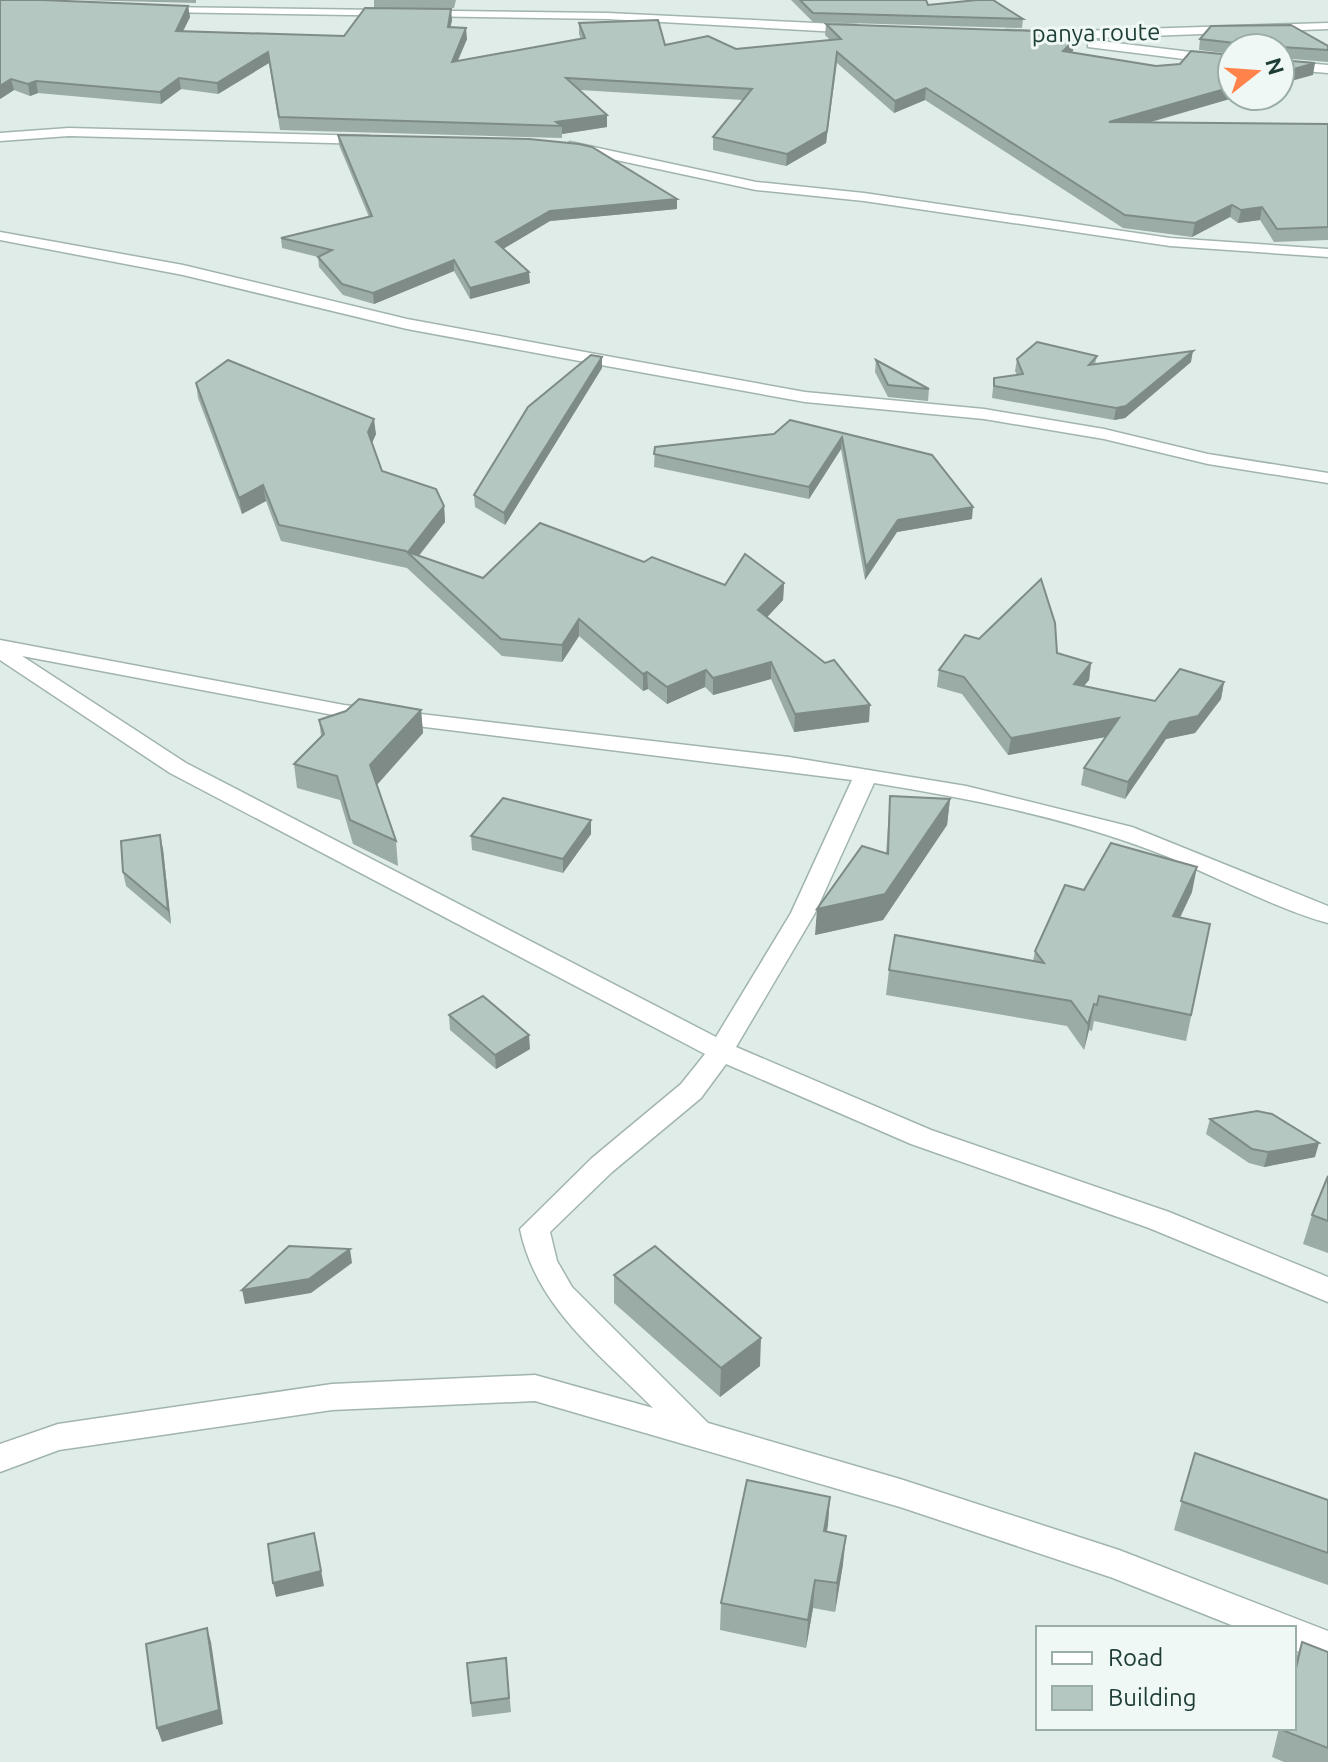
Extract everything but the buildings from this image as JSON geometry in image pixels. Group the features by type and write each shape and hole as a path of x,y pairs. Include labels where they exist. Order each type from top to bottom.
{"street":[{"path":"147,9 608,16 775,27 870,29"},
{"name":"panya route","path":"987,33 1046,36 1328,26"},
{"path":"1046,36 1121,49 1216,59"},
{"path":"1296,66 1328,69"},
{"path":"0,137 69,132 386,140"},
{"path":"553,144 580,147 756,186 864,197 1170,242 1328,253"},
{"path":"0,236 183,270 407,324 601,360 805,397 984,414 1104,434 1208,459 1328,478"},
{"path":"0,648 343,711 728,756 865,777 1055,812 1165,847 1328,915"},
{"path":"0,648 178,768 721,1051 921,1137 1159,1220 1328,1290"},
{"path":"698,1433 561,1295 542,1262 535,1229 602,1165 691,1091 721,1051 803,913 865,777"},
{"path":"0,1458 58,1437 300,1401 535,1388 900,1493 1119,1565 1274,1626"},
{"path":"1296,1635 1328,1647"}]}
